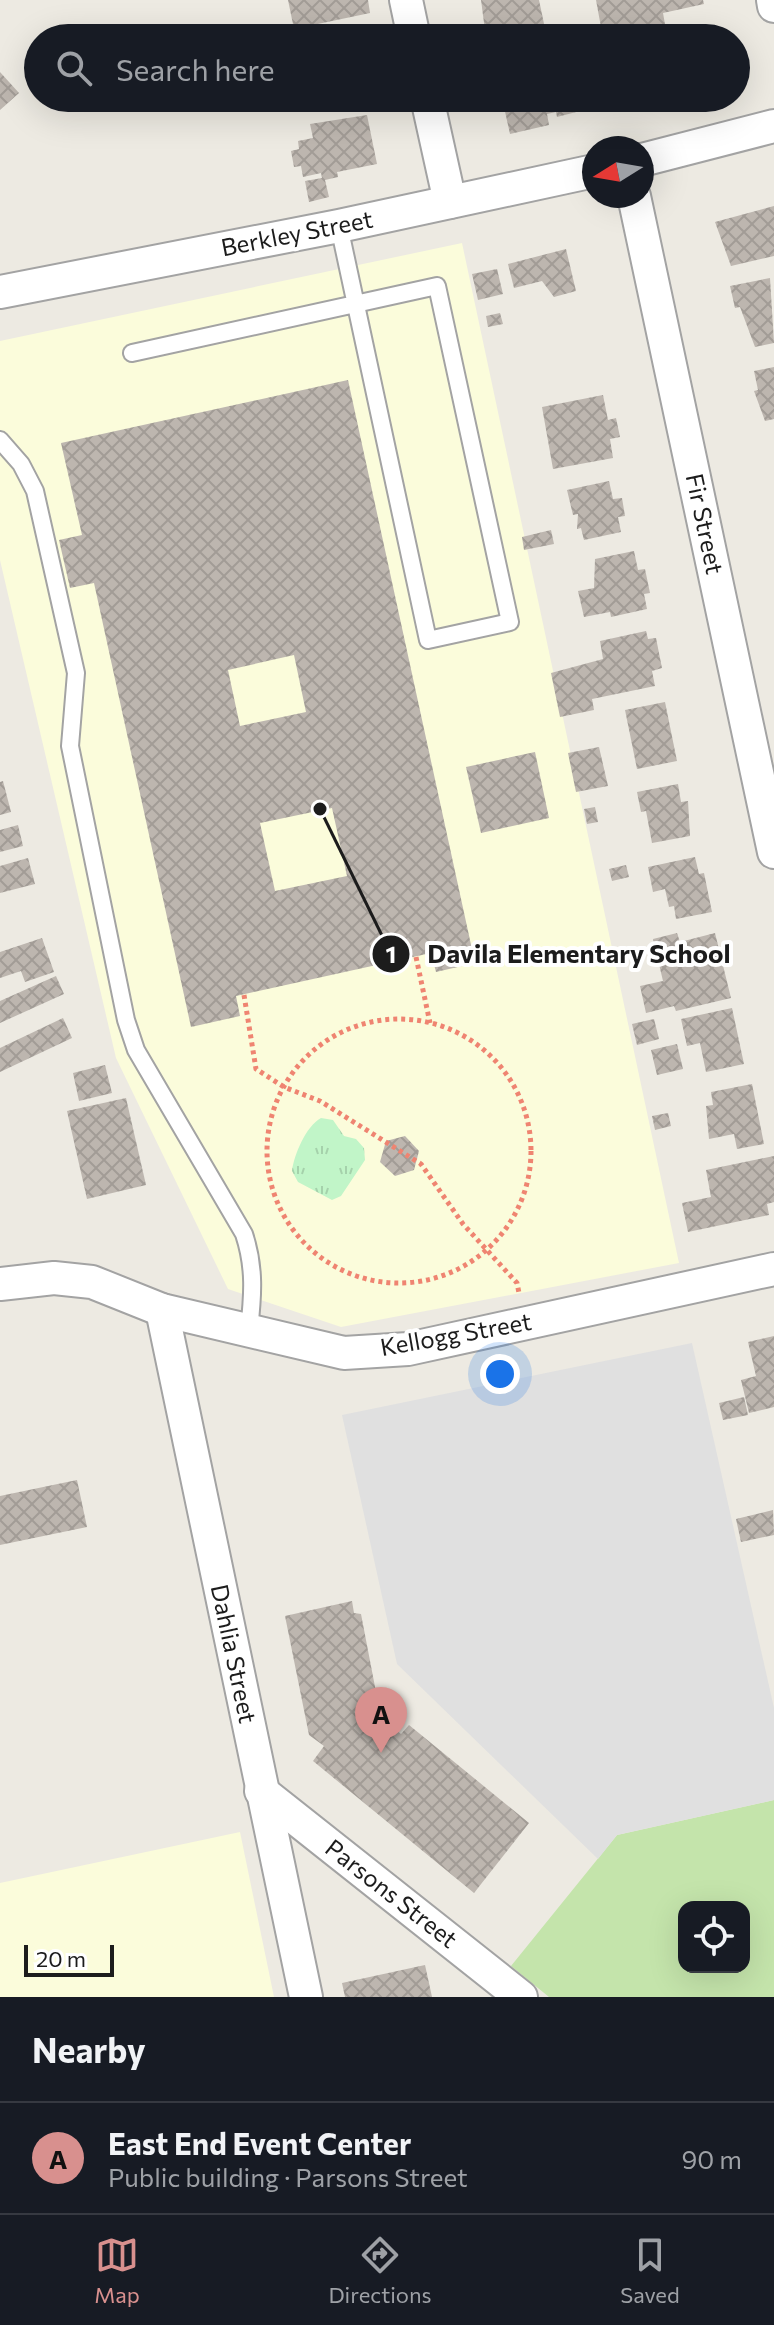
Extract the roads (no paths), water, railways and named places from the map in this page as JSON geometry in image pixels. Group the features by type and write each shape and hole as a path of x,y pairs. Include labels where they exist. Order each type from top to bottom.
{"street":[{"path":"406,0 411,24"},
{"path":"773,0 774,6"},
{"path":"430,112 450,202"},
{"path":"654,157 774,126"},
{"name":"Berkley Street","path":"0,292 339,226 582,174"},
{"name":"Fir Street","path":"637,208 774,852"},
{"name":"Kellogg Street","path":"0,1284 54,1278 92,1282 162,1310 344,1353 408,1349 774,1269"},
{"name":"Dahlia Street","path":"162,1310 306,1997"},
{"name":"Parsons Street","path":"261,1791 521,1997"}],"lane":[{"path":"132,353 355,304 437,286 510,622 428,640 355,304 339,226"},
{"path":"0,440 21,464 35,491 76,673 70,746 126,1020 136,1050 244,1234 252,1258 254,1287 249,1330"}],"place":[{"name":"Davila Elementary School","path":"320,809"},
{"name":"East End Event Center","path":"381,1753"}]}
